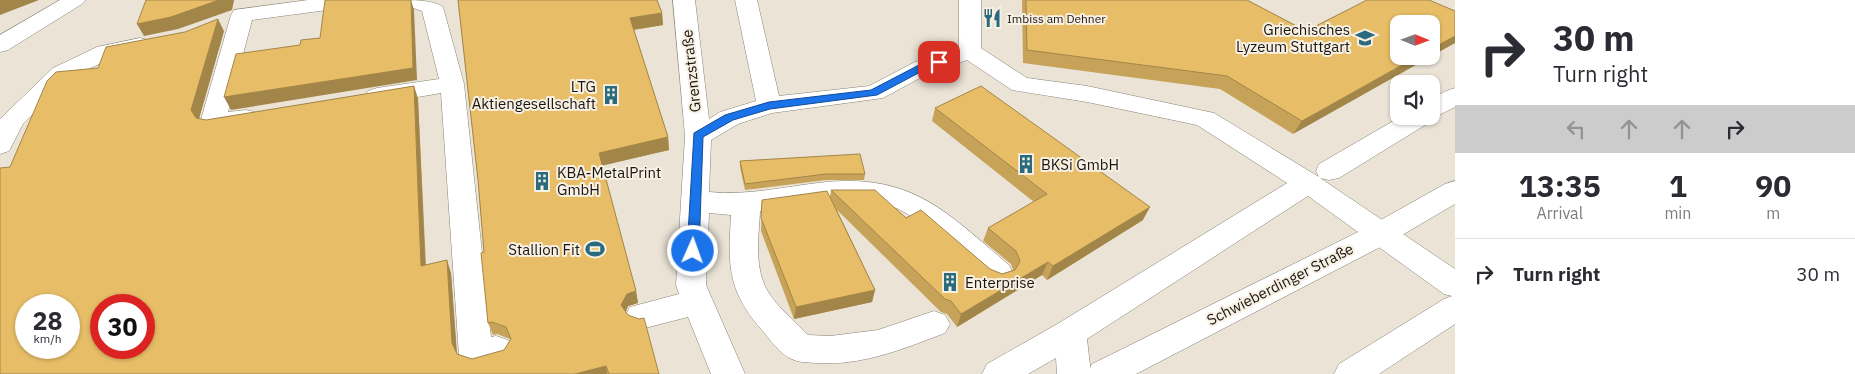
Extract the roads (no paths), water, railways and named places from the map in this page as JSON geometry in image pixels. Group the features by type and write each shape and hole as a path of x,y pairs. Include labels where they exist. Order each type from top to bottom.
{"street":[{"path":"0,45 74,0"},
{"path":"217,24 242,15 357,0"},
{"path":"409,0 432,7 452,84 476,355 496,350"},
{"path":"746,0 769,105"},
{"path":"970,0 970,51"},
{"name":"Grenzstraße","path":"691,3 698,136 691,285 728,374"},
{"path":"242,15 213,123 271,114"},
{"path":"0,145 12,120 61,73 105,52 164,41"},
{"path":"698,136 729,118 769,105 874,93 923,67 970,51"},
{"path":"970,51 1021,85 1125,101 1205,119 1318,177 1380,234 1455,284"},
{"path":"357,100 452,84"},
{"path":"1440,105 1455,96"},
{"path":"999,374 1406,125"},
{"path":"695,201 733,205 827,192 858,191 895,196 931,215 998,274"},
{"name":"Schwieberdinger Straße","path":"1104,374 1380,234 1455,191"},
{"path":"746,203 744,234 747,280 766,313 800,348 830,350 878,344 934,324"},
{"path":"641,316 698,302"},
{"path":"1351,374 1455,308"},
{"path":"1070,332 1074,374"}],"place":[{"name":"Imbiss am Dehner","path":"992,18"},
{"name":"Griechisches Lyzeum Stuttgart","path":"1365,38"},
{"name":"LTG Aktiengesellschaft","path":"611,95"},
{"name":"BKSi GmbH","path":"1026,164"},
{"name":"KBA-MetalPrint GmbH","path":"542,181"},
{"name":"Stallion Fit","path":"595,249"},
{"name":"Enterprise","path":"950,282"}]}
